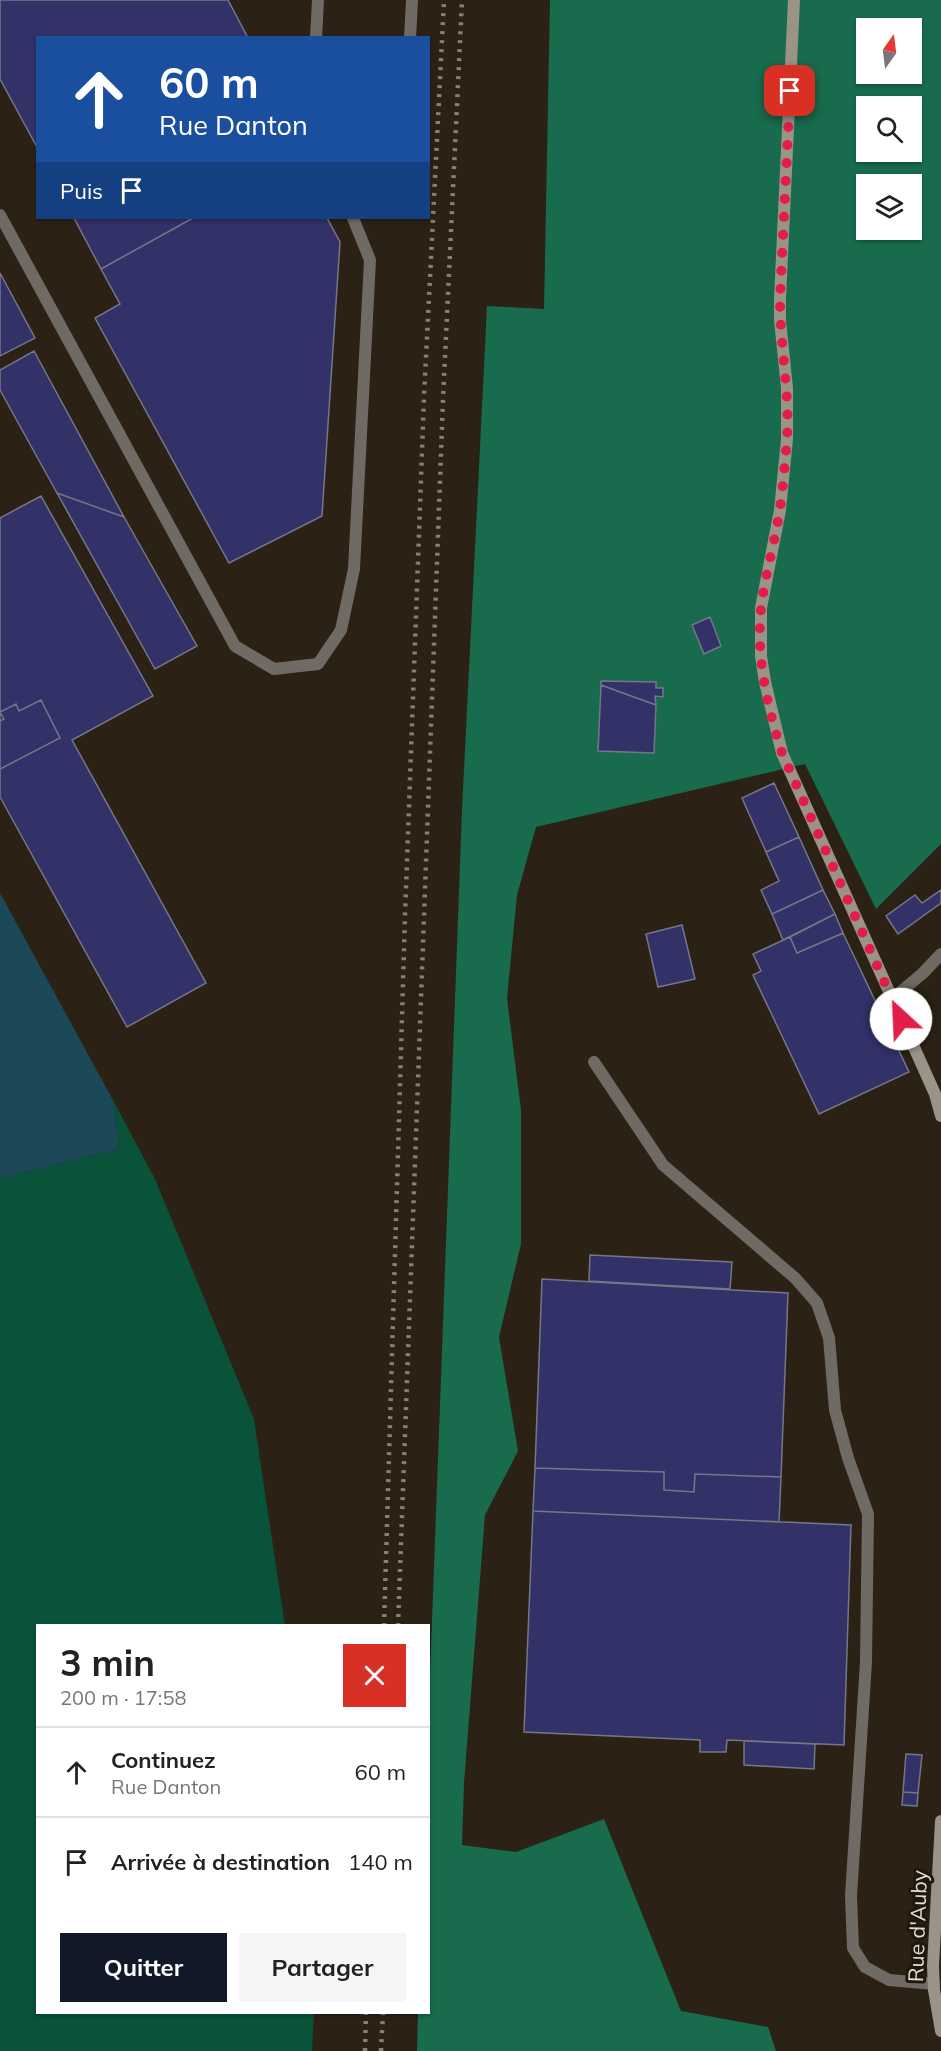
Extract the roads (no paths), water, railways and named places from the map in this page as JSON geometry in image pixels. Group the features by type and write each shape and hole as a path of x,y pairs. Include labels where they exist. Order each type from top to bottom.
{"street":[{"path":"794,0 780,299 787,388 787,439 780,510 761,608 760,626 765,682 782,753 935,1094 941,1116"},
{"name":"Rue d'Auby","path":"941,1821 934,1939 934,1984 941,2031"}],"lane":[{"path":"316,36 318,0"},
{"path":"410,36 412,0"},
{"path":"0,215 236,645 274,669 318,664 341,630 354,569 370,260 353,219"},
{"path":"891,999 923,973 941,954"},
{"path":"594,1062 663,1166 795,1278 817,1303 829,1338 835,1410 848,1458 868,1514 866,1662 851,1896 853,1948 865,1967 889,1980 934,1984"}],"water":[{"path":"0,893 114,1102 119,1149 0,1179"}],"railway":[{"path":"384,1624 405,916 424,397 444,0"},
{"path":"398,1624 443,399 462,0"},
{"path":"365,2051 366,2014"},
{"path":"381,2051 383,2014"}]}
